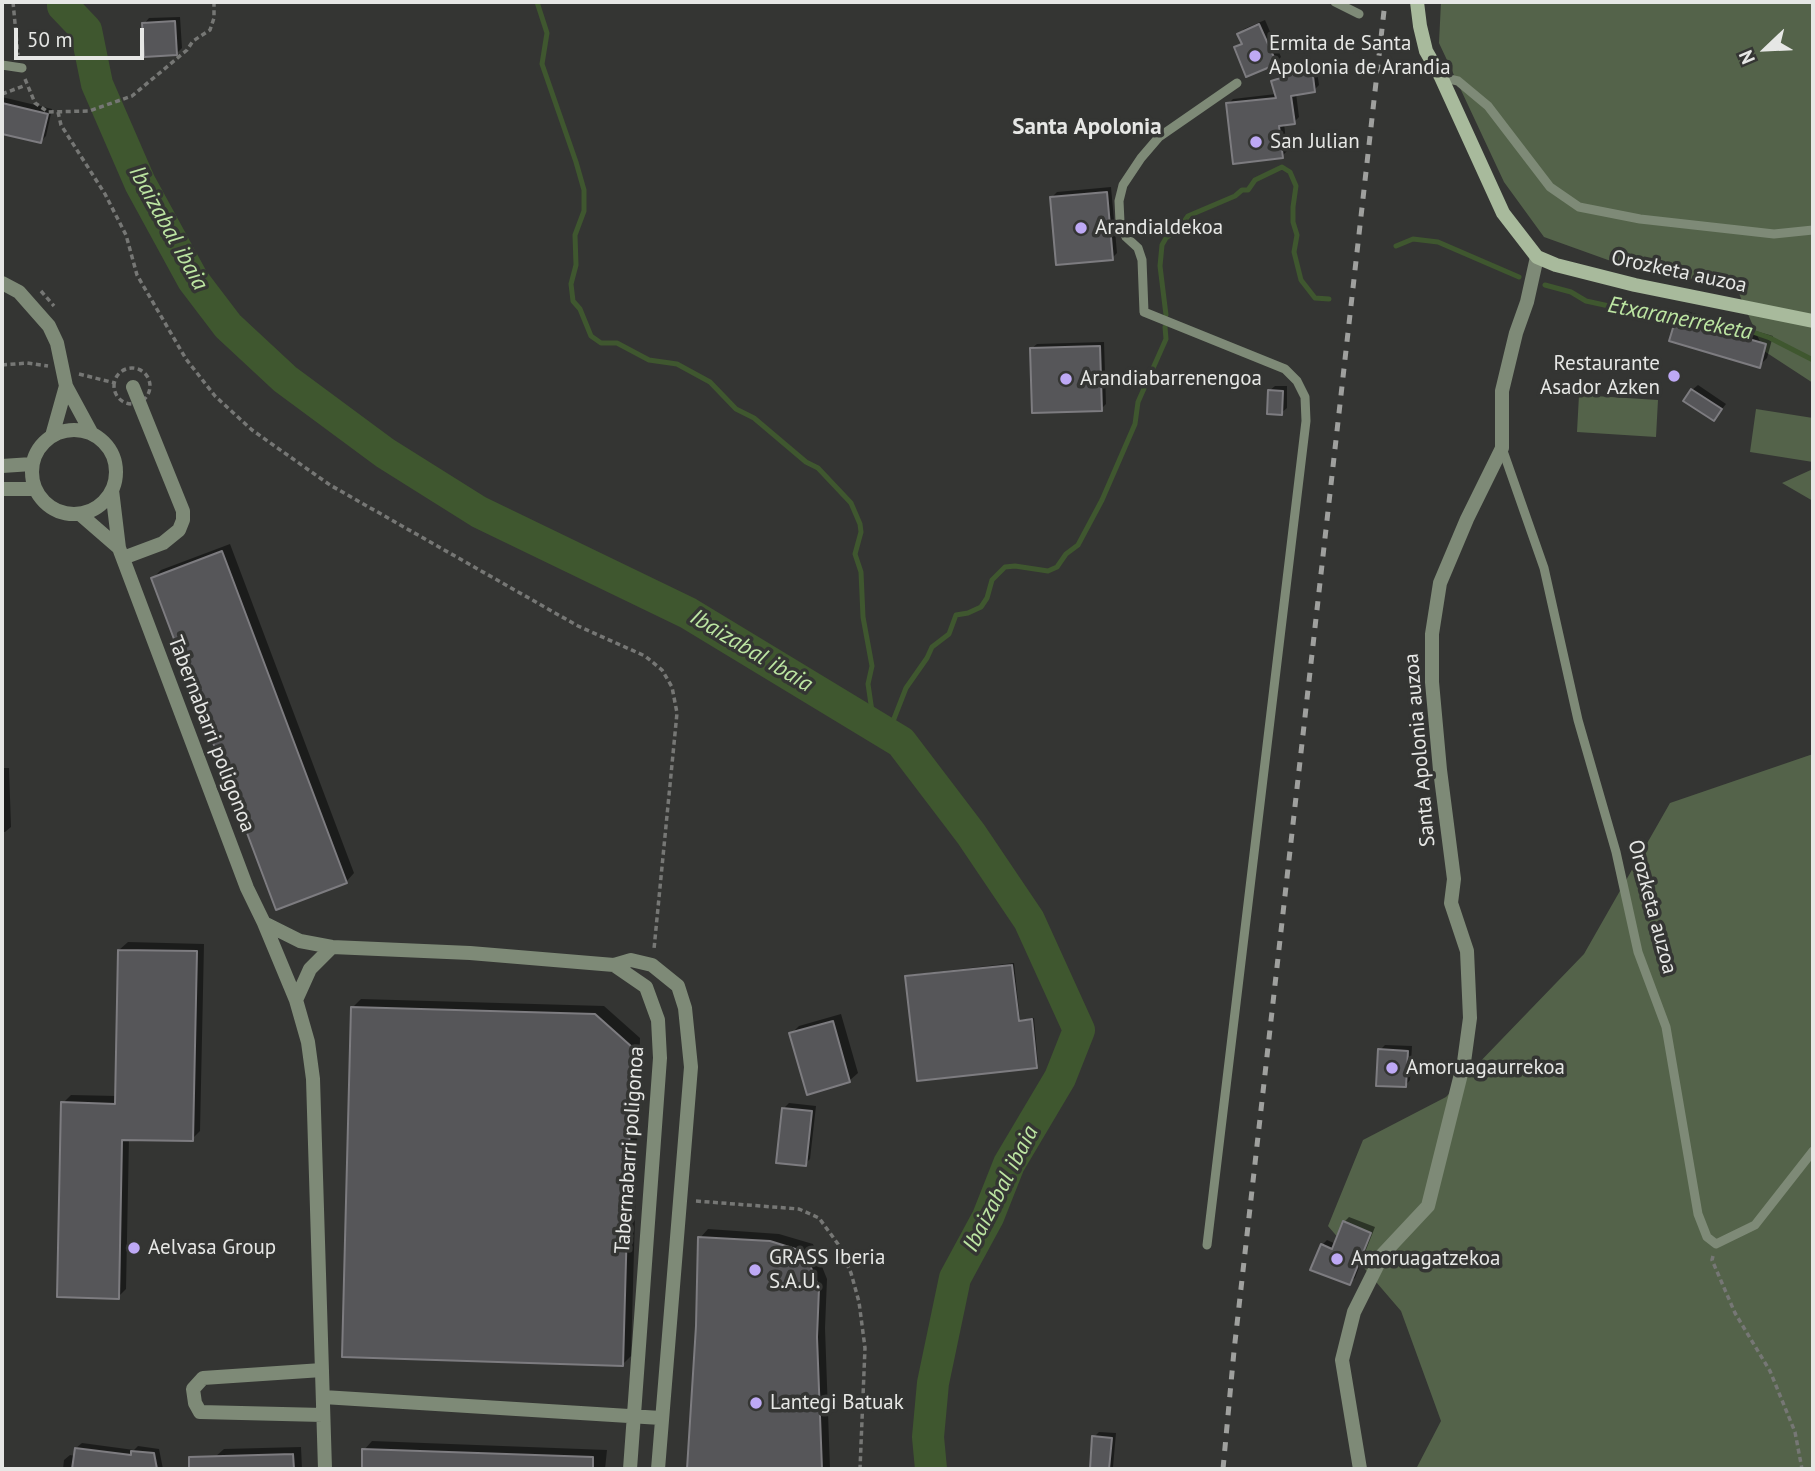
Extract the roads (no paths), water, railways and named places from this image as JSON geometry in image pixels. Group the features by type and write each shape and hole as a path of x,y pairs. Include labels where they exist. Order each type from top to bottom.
{"street":[{"path":"1418,2 1426,51 1441,77 1503,213 1537,257"},
{"name":"Orozketa auzoa","path":"1537,257 1556,265 1635,285 1813,321"},
{"name":"Santa Apolonia auzoa","path":"1360,1469 1342,1360 1354,1312 1383,1254 1427,1206 1464,1062 1470,1018 1467,951 1451,903 1454,879 1437,745 1432,682 1432,634 1440,583 1466,519 1502,448 1502,391 1537,257"},
{"path":"2,283 19,292 49,326 61,358 66,386 92,434"},
{"path":"52,436 66,386"},
{"path":"121,553 172,538 180,530 183,520 183,511 132,387"},
{"path":"66,430 92,434 111,452 116,464 116,478 112,490 105,502 95,510 67,514 54,510 43,501 35,489 32,464 36,452 52,436 66,430"},
{"path":"2,466 32,464"},
{"path":"2,489 35,489"},
{"path":"112,490 121,553"},
{"path":"81,514 121,553"},
{"name":"Tabernabarri poligonoa","path":"121,553 247,888 296,1000 308,1042 313,1079 325,1469"},
{"name":"Tabernabarri poligonoa","path":"264,923 300,941 332,947 470,953 614,965 646,987 658,1020 660,1058 630,1469"},
{"path":"296,1000 310,969 332,947"},
{"path":"614,965 631,960 652,965 677,986 685,1008 691,1067 658,1469"},
{"path":"322,1370 203,1378 193,1389 195,1403 201,1412 323,1415"},
{"path":"323,1397 661,1418"}],"lane":[{"path":"1335,2 1359,14"},
{"path":"2,65 22,68"},
{"path":"1441,77 1458,81 1488,106 1550,187 1579,207 1640,219 1774,234 1813,230"},
{"path":"1207,1245 1306,421 1305,397 1297,381 1285,369 1144,312 1142,260 1138,248 1126,237 1120,222 1119,201 1123,185 1159,137 1214,96 1237,83"},
{"name":"Orozketa auzoa","path":"1502,448 1544,568 1578,720 1616,852 1638,952 1666,1027 1698,1214 1707,1237 1716,1244 1755,1225 1813,1151"}],"waterway":[{"name":"Ibaizabal ibaia","path":"63,2 63,6 86,30 97,84 140,183 193,280 228,326 285,379 385,453 479,512 688,613 901,742 971,834 1029,920 1079,1030 1060,1078 1009,1164 988,1217 955,1278 933,1383 928,1437 931,1469"},
{"path":"537,2 547,33 542,64 584,190 584,211 575,235 576,265 571,284 573,301 580,309 591,336 601,343 617,343 649,360 677,364 710,382 736,409 754,418 806,462 818,468 851,503 861,532 855,554 861,572 863,617 872,666 868,684 874,725"},
{"name":"Etxaranerreketa","path":"1166,315 1160,266 1162,245 1166,238 1181,226 1188,216 1235,196 1242,190 1248,190 1255,180 1282,167 1290,172 1296,186 1293,222 1297,235 1294,252 1301,280 1315,298 1329,299"},
{"name":"Etxaranerreketa","path":"1396,246 1413,239 1438,242 1519,277"},
{"name":"Etxaranerreketa","path":"1545,285 1571,292 1586,301 1632,311 1727,323 1770,338 1813,360"},
{"name":"Etxaranerreketa","path":"888,734 906,688 932,647 949,634 956,615 981,607 987,598 992,580 1005,567 1048,571 1057,567 1066,554 1078,545 1102,500 1135,424 1138,402 1166,339 1165,327"}],"railway":[{"path":"1223,1469 1385,2"}],"place":[{"name":"Ermita de Santa Apolonia de Arandia","path":"1255,56"},
{"name":"San Julian","path":"1256,142"},
{"name":"Arandialdekoa","path":"1081,228"},
{"name":"Restaurante Asador Azken","path":"1674,376"},
{"name":"Arandiabarrenengoa","path":"1066,379"},
{"name":"Amoruagaurrekoa","path":"1392,1068"},
{"name":"Aelvasa Group","path":"134,1248"},
{"name":"Amoruagatzekoa","path":"1337,1259"},
{"name":"GRASS Iberia S.A.U.","path":"755,1270"},
{"name":"Lantegi Batuak","path":"756,1403"}],"district":[{"name":"Santa Apolonia","path":"1087,127"}]}
